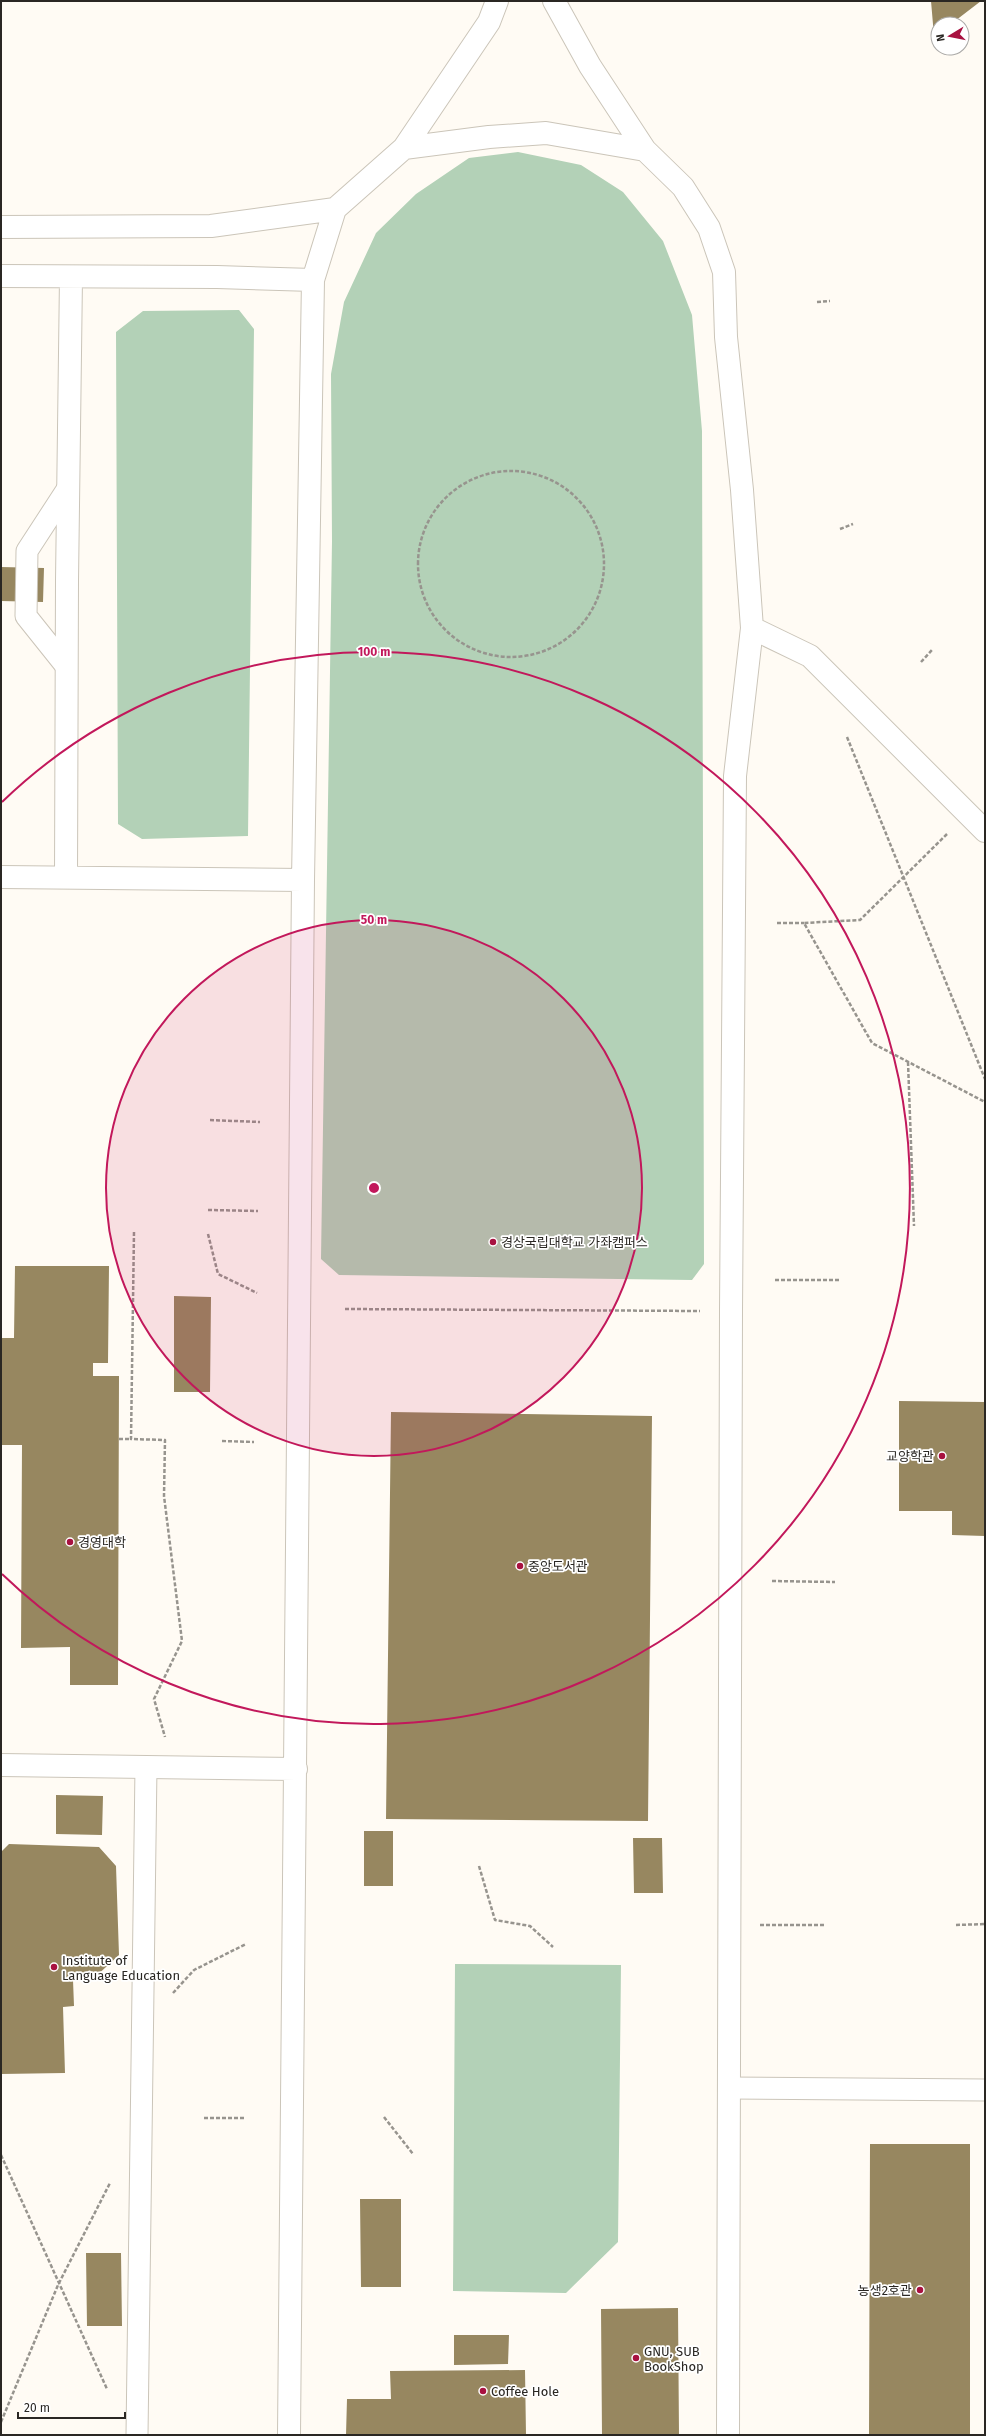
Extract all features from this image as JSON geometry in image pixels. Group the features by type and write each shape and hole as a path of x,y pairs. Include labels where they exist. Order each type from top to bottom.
{"street":[{"path":"289,2435 304,880 313,280 335,209 404,148 489,22 497,1"},
{"path":"554,1 590,66 645,150 683,187 706,222 724,272 726,337 742,490 752,628 735,776 731,1311 728,2435"},
{"path":"404,148 489,137 546,133 645,150"},
{"path":"1,227 210,226 335,209"},
{"path":"1,276 313,280"},
{"path":"66,877 66,666 72,276"},
{"path":"752,628 810,656 985,831"},
{"path":"1,877 304,880"},
{"path":"1,1765 296,1769"}],"lane":[{"path":"66,666 26,616 27,551 68,488"},
{"path":"137,2435 144,2026 146,1768"},
{"path":"729,2088 985,2090"}],"path":[{"path":"817,302 830,301"},
{"path":"514,470 547,478 573,494 594,521 602,538 605,567 598,598 591,614 561,644 530,656 510,658 467,647 440,624 423,597 419,570 421,540 434,511 450,493 481,475 506,472 514,470"},
{"path":"840,529 853,524"},
{"path":"921,662 932,650"},
{"path":"846,734 985,1079"},
{"path":"777,923 860,920 967,813"},
{"path":"804,923 872,1043 985,1102"},
{"path":"908,1062 914,1226"},
{"path":"210,1120 260,1122"},
{"path":"208,1210 258,1211"},
{"path":"131,1439 134,1232"},
{"path":"208,1234 218,1274 257,1293"},
{"path":"775,1280 840,1280"},
{"path":"345,1309 731,1311"},
{"path":"119,1439 165,1440 164,1496 182,1642 154,1699 175,1768"},
{"path":"222,1441 254,1442"},
{"path":"772,1581 834,1582"},
{"path":"479,1866 495,1920 530,1926 553,1947"},
{"path":"956,1925 985,1924"},
{"path":"730,1925 826,1925"},
{"path":"144,2026 194,1970 246,1944"},
{"path":"384,2117 414,2154"},
{"path":"204,2118 244,2118"},
{"path":"1,2155 58,2285 108,2392"},
{"path":"1,2422 58,2285 111,2180"}],"green space":[{"path":"518,152 581,165 623,192 663,241 692,315 702,431 704,1264 692,1280 339,1275 321,1259 332,541 331,374 344,302 376,233 416,194 469,158"},
{"path":"239,310 254,329 248,836 142,839 118,824 116,332 143,311"},
{"path":"455,1964 621,1965 618,2242 566,2293 453,2291"}],"building":[{"path":"931,1 981,1 961,16 932,16"},
{"path":"1,567 44,568 43,602 1,601"},
{"name":"경영대학","path":"15,1266 109,1266 108,1363 93,1363 93,1376 119,1376 118,1685 70,1685 70,1647 21,1648 22,1445 1,1445 1,1338 14,1338"},
{"path":"174,1296 211,1297 210,1392 174,1392"},
{"name":"교양학관","path":"899,1401 985,1402 985,1536 952,1535 952,1511 899,1511"},
{"name":"중앙도서관","path":"391,1412 652,1416 648,1821 386,1819"},
{"path":"56,1795 103,1796 102,1835 56,1834"},
{"path":"364,1831 393,1831 393,1886 364,1886"},
{"path":"633,1838 662,1838 663,1893 634,1893"},
{"name":"Institute of Language Education","path":"9,1844 99,1847 116,1866 119,1955 93,1979 73,1980 74,2006 63,2007 65,2073 1,2074 1,1852"},
{"name":"농생2호관","path":"870,2144 970,2144 970,2435 869,2435"},
{"path":"360,2199 401,2199 401,2287 361,2287"},
{"path":"86,2253 121,2253 122,2326 87,2326"},
{"path":"678,2308 679,2435 602,2435 601,2309"},
{"path":"454,2335 509,2335 508,2364 454,2365"},
{"path":"525,2370 526,2435 346,2435 347,2399 391,2399 390,2371"}],"place":[{"name":"경상국립대학교 가좌캠퍼스","path":"493,1242"},
{"name":"교양학관","path":"942,1456"},
{"name":"경영대학","path":"70,1542"},
{"name":"중앙도서관","path":"520,1566"},
{"name":"Institute of Language Education","path":"54,1967"},
{"name":"농생2호관","path":"920,2290"},
{"name":"GNU, SUB BookShop","path":"636,2358"},
{"name":"Coffee Hole","path":"483,2391"}]}
